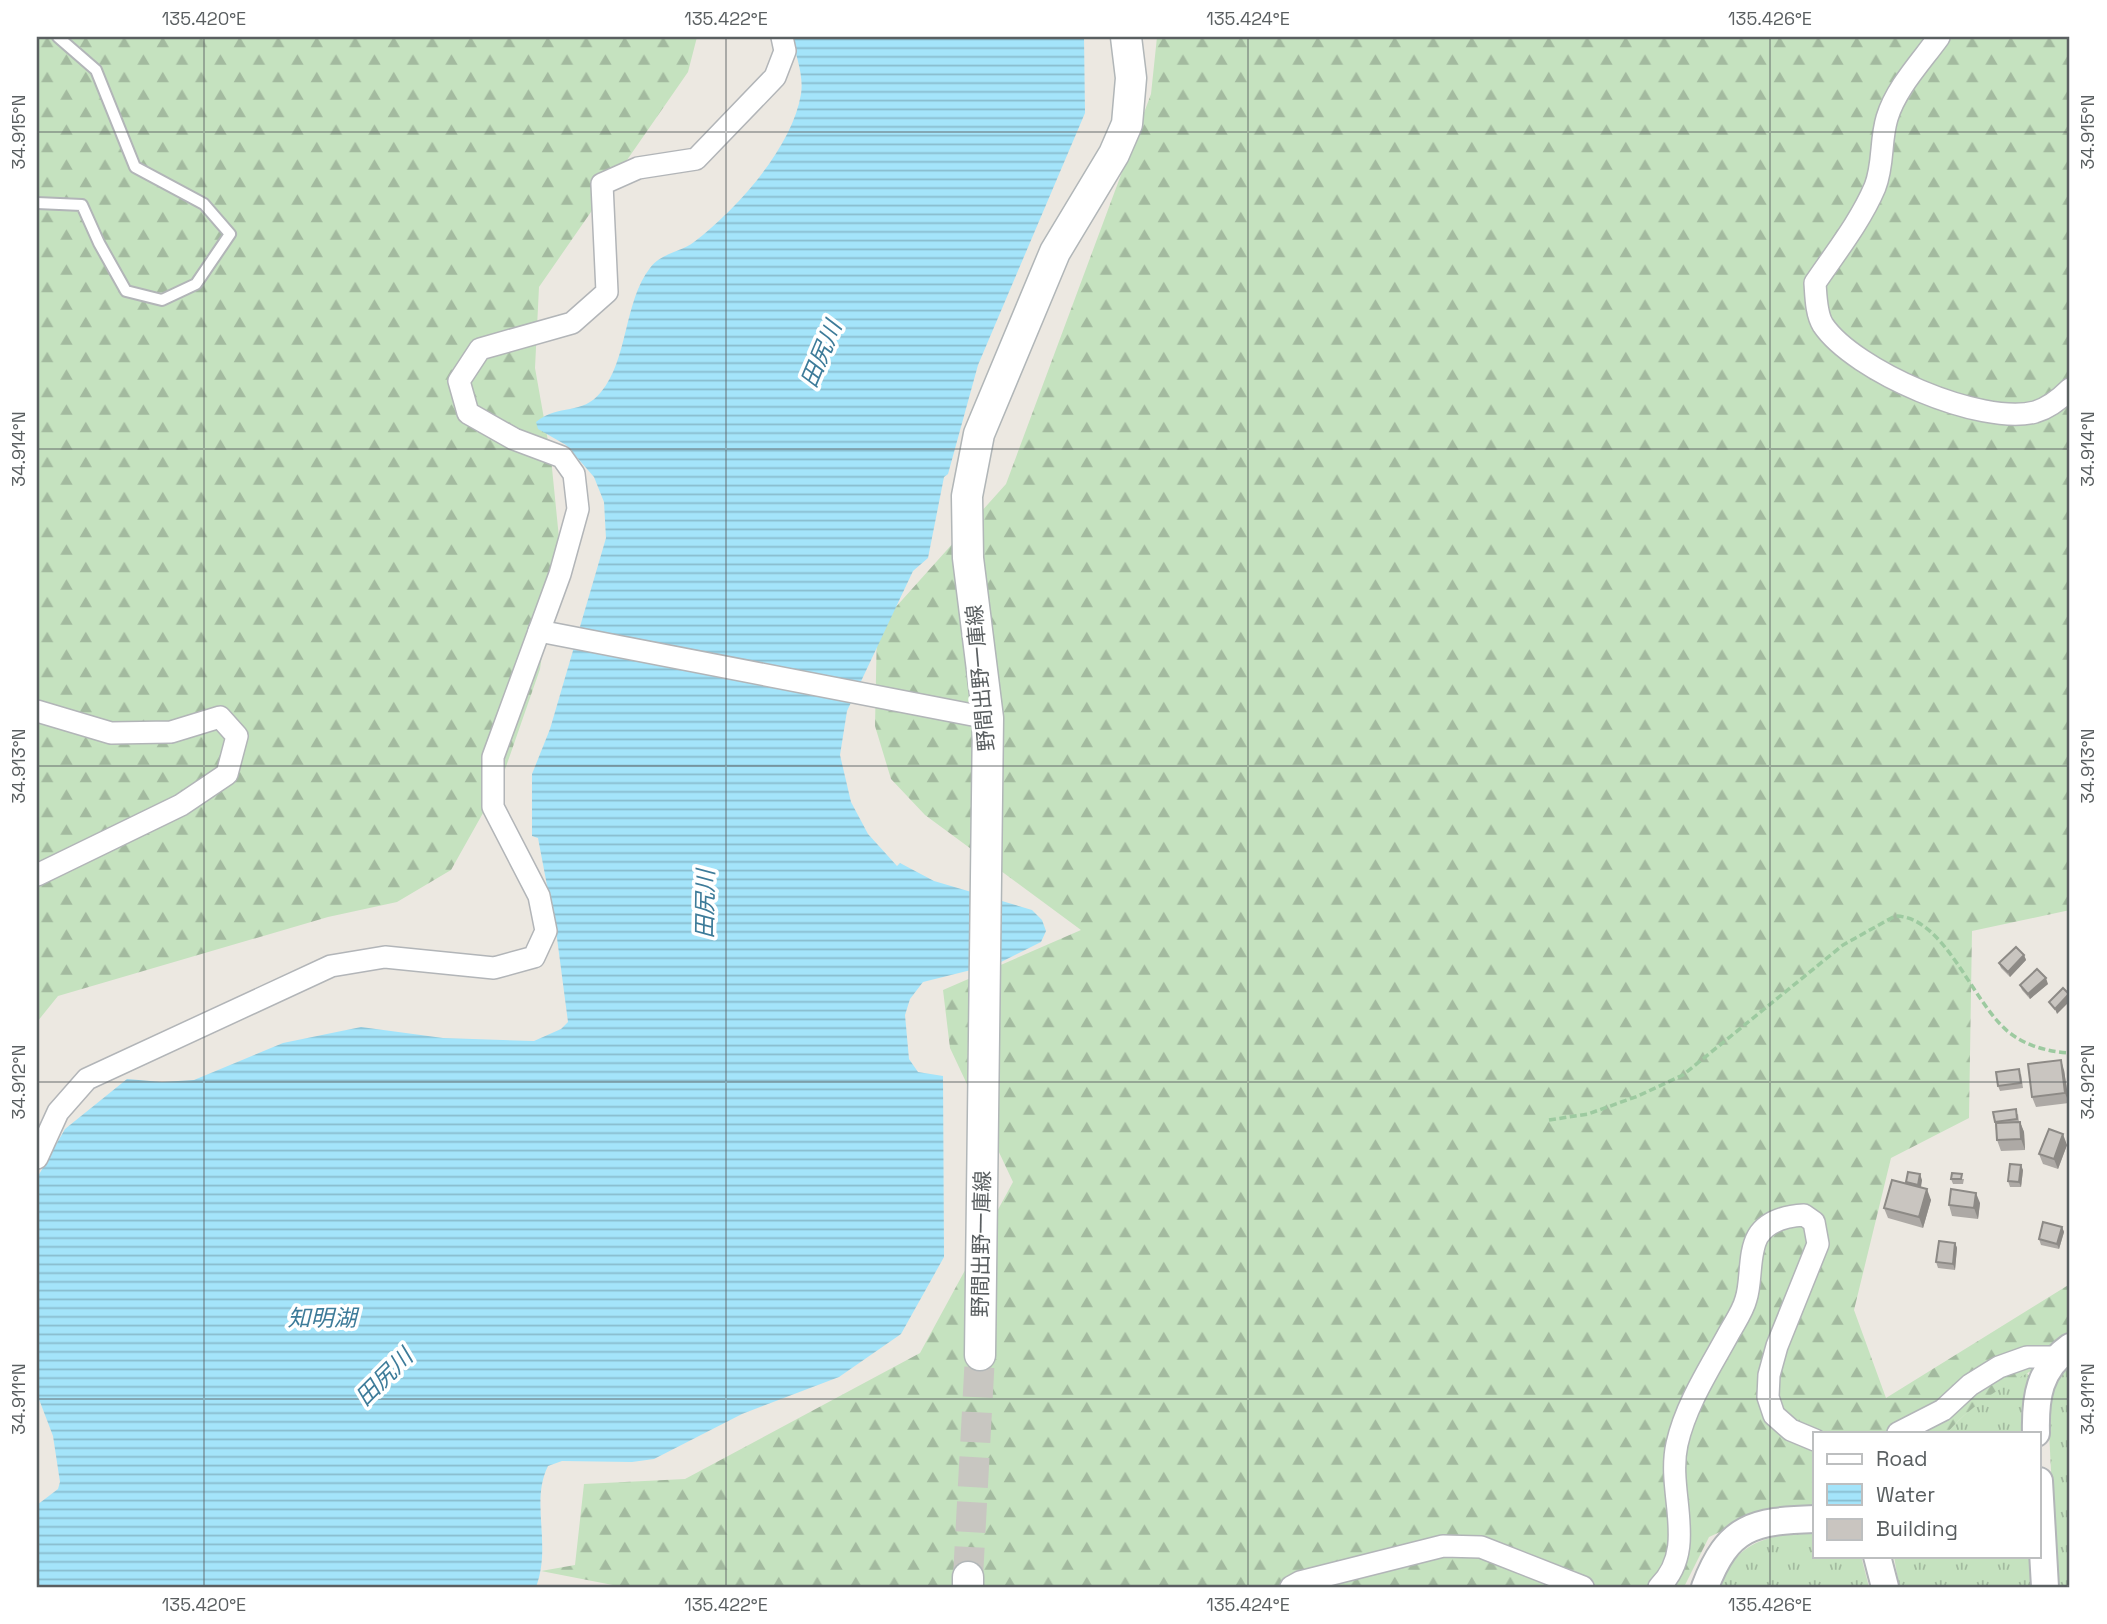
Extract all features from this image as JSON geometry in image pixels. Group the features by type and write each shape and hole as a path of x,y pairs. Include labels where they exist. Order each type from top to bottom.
{"main road":[{"name":"野間出野一庫線","path":"980,1355 988,718 968,558 967,496 979,434 1055,252 1114,154 1127,124 1131,78 1126,37"}],"street":[{"path":"37,1158 58,1112 87,1079 331,966 385,957 494,968 534,957 546,931 539,896 493,807 493,757 561,574 578,509 574,474 562,457 514,439 468,413 459,381 480,349 572,323 607,292 602,184 638,168 696,159 775,77 785,51 782,37"},
{"path":"1939,37 1895,97 1886,120 1882,163 1875,186 1856,224 1815,283 1822,323 1845,347 1877,370 1988,413 2032,413 2048,407 2070,389"},
{"path":"539,631 988,718"},
{"path":"37,711 111,733 171,732 220,717 237,736 227,774 181,805 37,875"},
{"path":"1659,1587 1672,1574 1681,1545 1674,1471 1677,1445 1687,1412 1745,1303 1757,1237 1770,1223 1787,1216 1804,1215 1814,1222 1818,1244 1777,1346 1769,1375 1768,1397 1774,1415 1791,1430 1813,1439"},
{"path":"1900,1432 1942,1410 1970,1385 1999,1367 2027,1357 2062,1352"},
{"path":"2036,1432 2035,1400 2042,1378 2062,1352"},
{"path":"2040,1498 2045,1587"},
{"path":"1705,1587 1716,1559 1734,1537 1765,1521 1813,1519"},
{"path":"1290,1587 1300,1582 1417,1553 1456,1546 1481,1547 1583,1587"},
{"path":"1878,1558 1885,1587"}],"lane":[{"path":"37,203 82,205 99,243 126,291 162,300 196,284 230,234 204,204 135,167 96,70 58,37"}],"path":[{"path":"1549,1120 1588,1114 1638,1096 1683,1075 1843,945 1895,916 1922,923 2013,1036 2049,1052 2070,1053"}],"green space":[{"path":"37,37 697,37 688,72 539,287 535,368 551,458 559,538 540,669 501,781 451,870 397,902 328,917 58,996 37,1022"},
{"path":"1157,37 2070,37 2070,910 1972,931 1969,1118 1891,1158 1854,1310 1886,1398 2070,1284 2070,1340 2038,1366 1974,1407 1948,1432 1813,1432 1813,1506 1766,1511 1709,1537 1684,1587 623,1587 541,1571 575,1565 584,1484 685,1479 920,1353 1013,1182 950,1048 943,990 1081,930 925,815 891,779 875,726 877,628 1006,484 1151,94"},
{"path":"2070,1358 2070,1587 2057,1587 2048,1412 2057,1377"},
{"path":"2027,1373 2032,1380 2027,1432 1948,1432 1964,1415 2005,1384"},
{"path":"1813,1531 1813,1558 1862,1558 1869,1587 1721,1587 1734,1560 1743,1551 1765,1539"},
{"path":"1894,1558 2033,1558 2034,1587 1899,1587"}],"water":[{"name":"知明湖","path":"791,37 1084,37 1085,113 978,365 948,474 944,477 928,558 913,571 847,711 840,755 851,802 868,834 897,866 900,863 934,881 1032,910 1042,920 1046,931 1041,942 999,963 923,982 910,999 905,1015 909,1059 918,1072 943,1076 944,1257 901,1334 839,1377 742,1414 654,1459 632,1462 562,1461 548,1466 541,1494 542,1555 536,1587 37,1587 37,1505 58,1489 60,1482 53,1436 37,1394 37,1178 65,1129 127,1079 162,1082 194,1080 283,1043 361,1027 443,1038 534,1041 561,1029 568,1022 557,938 538,838 532,836 532,774 550,729 606,538 604,502 594,477 566,445 538,429 536,422 553,413 586,404 601,392 616,364 635,297 650,268 659,259 694,242 728,213 775,156 796,115 802,87"}],"building":[{"path":"2016,947 2024,955 2008,972 1999,963"},
{"path":"2037,969 2046,978 2028,994 2020,985"},
{"path":"2063,988 2069,994 2055,1009 2049,1002"},
{"path":"2061,1060 2065,1093 2032,1097 2028,1064"},
{"path":"2019,1069 2021,1083 1998,1086 1996,1072"},
{"path":"2016,1109 2017,1119 1995,1122 1993,1112"},
{"path":"2020,1122 2021,1139 1997,1140 1996,1123"},
{"path":"2049,1129 2063,1134 2054,1159 2039,1154"},
{"path":"2010,1164 2021,1165 2019,1182 2008,1181"},
{"path":"1908,1172 1920,1174 1918,1185 1906,1182"},
{"path":"1952,1173 1962,1174 1961,1179 1951,1179"},
{"path":"1892,1180 1927,1189 1919,1217 1884,1208"},
{"path":"1951,1189 1976,1193 1974,1208 1949,1205"},
{"path":"2043,1222 2062,1227 2057,1244 2039,1239"},
{"path":"1939,1241 1955,1243 1953,1264 1936,1262"}],"tunnel":[{"path":"968,1577 980,1355"}],"water label":[{"name":"田尻川","path":"821,354"},
{"name":"田尻川","path":"705,904"},
{"name":"田尻川","path":"384,1377"}]}
